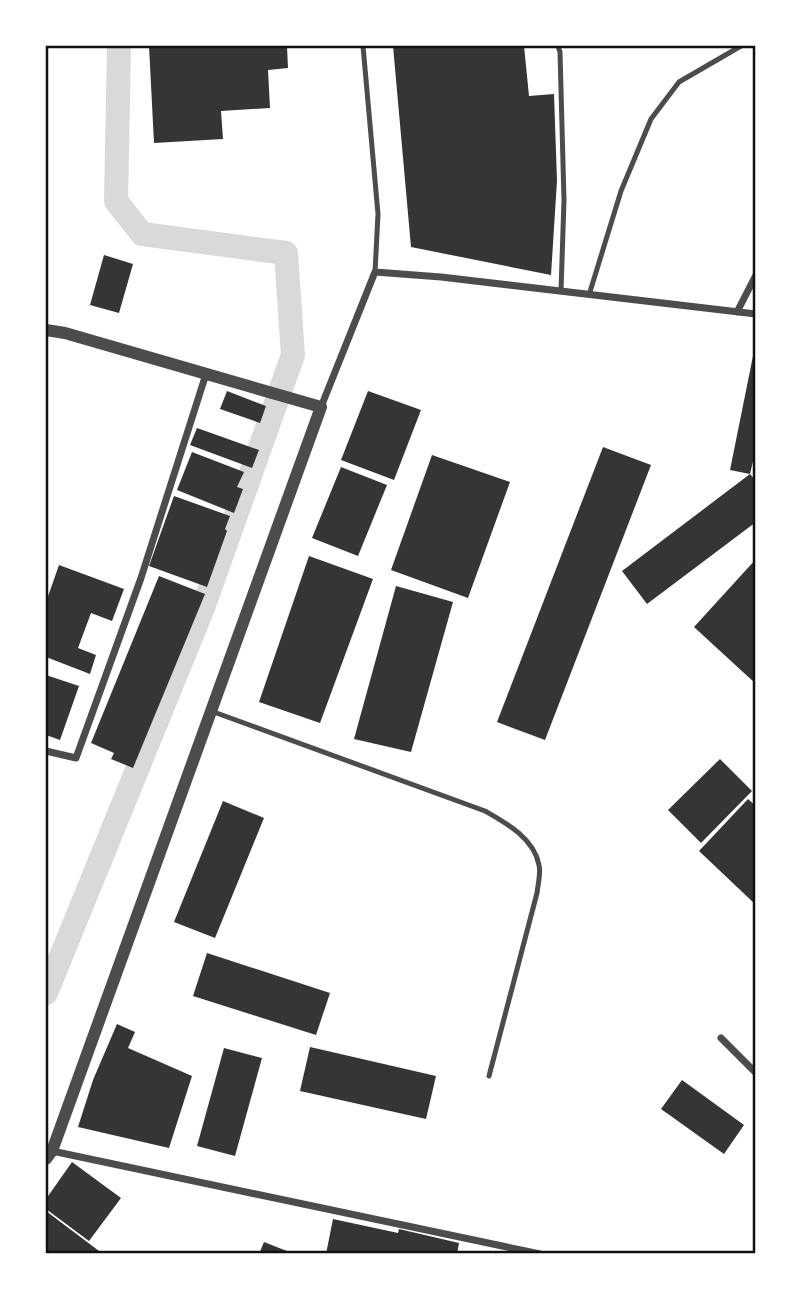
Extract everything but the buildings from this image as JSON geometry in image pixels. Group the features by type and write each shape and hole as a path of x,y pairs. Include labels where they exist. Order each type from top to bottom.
{"street":[{"path":"540,1254 49,1155 321,407 375,272 441,277 755,314"},
{"path":"737,312 755,275"},
{"path":"46,330 65,333 321,407"},
{"path":"46,751 76,758 141,578 206,373"},
{"path":"720,1038 755,1073"}],"lane":[{"path":"363,46 378,214 375,272"},
{"path":"558,46 564,200 561,291"},
{"path":"589,295 621,191 651,120 679,82 741,46"},
{"path":"211,711 485,811 510,826 531,845 540,865 537,893 489,1076"}],"waterway":[{"path":"46,993 203,608 293,355 286,253 142,234 116,201 119,46"}]}
